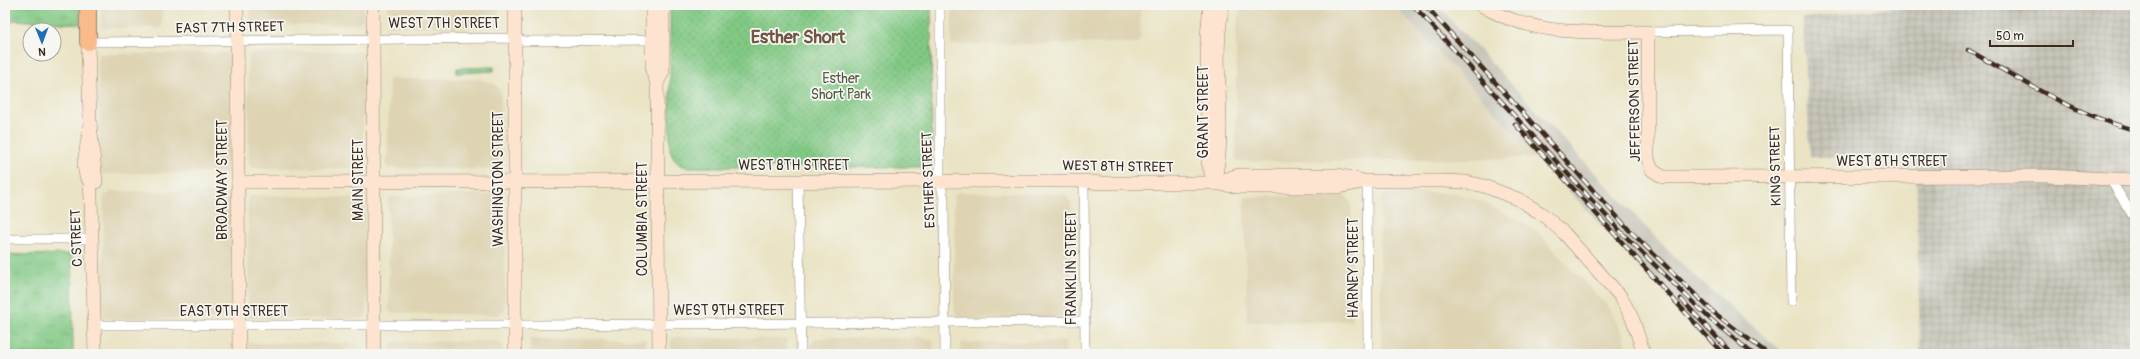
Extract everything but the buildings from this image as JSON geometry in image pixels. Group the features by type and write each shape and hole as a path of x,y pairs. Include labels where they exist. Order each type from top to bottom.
{"highway":[{"path":"88,5 88,42"}],"street":[{"name":"BROADWAY STREET","path":"237,5 239,354"},
{"name":"MAIN STREET","path":"373,5 374,354"},
{"name":"WASHINGTON STREET","path":"515,5 515,354"},
{"name":"COLUMBIA STREET","path":"654,5 652,10 663,70 658,83 659,354"},
{"name":"COLUMBIA STREET","path":"658,40 663,9 661,5"},
{"name":"ESTHER STREET","path":"940,5 940,180 944,199 945,354"},
{"name":"GRANT STREET","path":"1210,5 1207,36 1208,162 1214,183"},
{"name":"GRANT STREET","path":"1214,183 1220,161 1219,36 1223,5"},
{"path":"1482,5 1506,18 1543,29 1570,32 1648,32"},
{"name":"KING STREET","path":"1648,32 1788,30 1791,302"},
{"name":"JEFFERSON STREET","path":"1648,32 1648,159 1652,170"},
{"name":"WEST 7TH STREET","path":"373,39 514,38 525,41 658,40"},
{"name":"EAST 7TH STREET","path":"88,42 373,39"},
{"name":"C STREET","path":"88,42 93,182 95,354"},
{"name":"WEST 8TH STREET","path":"1652,170 1667,178 2045,176 2135,180"},
{"name":"WEST 8TH STREET","path":"238,182 940,180 1084,181 1100,183 1214,183 1247,175 1338,175 1367,181"},
{"path":"2110,179 2135,219"},
{"path":"798,181 801,354"},
{"name":"FRANKLIN STREET","path":"1084,181 1085,354"},
{"path":"1367,181 1466,182 1506,194 1534,209 1564,233 1621,297 1633,320 1644,354"},
{"name":"HARNEY STREET","path":"1367,181 1368,354"},
{"path":"5,240 93,239"},
{"name":"WEST 9TH STREET","path":"374,325 801,324 1085,321"},
{"name":"EAST 9TH STREET","path":"95,325 374,325"}],"shaded area":[{"path":"101,5 162,5 162,28 101,28"},
{"path":"250,5 363,5 363,19 357,24 252,25 250,22"},
{"path":"387,5 499,5 499,27 388,26"},
{"path":"952,5 1140,5 1141,37 1138,43 951,45"},
{"path":"1240,5 1394,5 1538,158 1236,162 1236,33"},
{"path":"1394,5 1437,5 1677,260 1785,354 1716,354 1663,291"},
{"path":"1906,6 2135,7 2135,354 1920,354 1916,156 1810,157 1803,18"},
{"path":"336,51 362,52 363,152 361,167 252,168 249,163 248,60 250,55 254,53"},
{"path":"230,53 231,172 99,174 98,54"},
{"path":"389,79 477,79 495,84 501,92 498,165 491,169 387,168"},
{"path":"112,191 224,192 230,195 233,318 102,319 104,196"},
{"path":"960,192 1065,194 1071,203 1072,315 1068,318 960,319 955,313 954,301 954,194"},
{"path":"1394,192 1455,193 1481,201 1527,225 1538,233 1609,308 1625,338 1628,354 1381,354 1380,212 1382,195"},
{"path":"499,194 504,198 505,203 505,306 503,312 497,315 391,313 389,310 388,199 390,197"},
{"path":"252,195 362,198 365,203 367,254 366,315 362,319 248,318 248,198"},
{"path":"1341,195 1348,197 1351,204 1353,321 1247,322 1244,197"},
{"path":"676,337 787,339 787,354 671,354 671,339"},
{"path":"816,338 933,339 934,354 810,354 811,343"},
{"path":"530,339 646,339 646,354 530,354"},
{"path":"498,341 502,345 503,354 390,354 390,347 394,342"},
{"path":"1065,341 1065,354 961,354 961,343"},
{"path":"248,343 357,343 363,348 363,354 247,354"}],"green space":[{"path":"5,5 80,5 80,24 13,20 5,33"},
{"name":"Esther Short Park","path":"670,5 931,5 932,157 930,163 921,167 687,167 680,165 672,156 670,149"},
{"path":"494,67 494,71 457,73 457,68"},
{"path":"72,254 73,354 5,354 5,255"}],"railway":[{"path":"1413,5 1621,232 1709,318 1753,354"},
{"path":"1425,5 1630,231 1712,311 1768,354"},
{"path":"1968,50 2049,96 2091,115 2135,130"},
{"path":"1515,124 1723,354"},
{"path":"1681,299 1732,354"}],"district":[{"name":"Esther Short","path":"798,37"}]}
